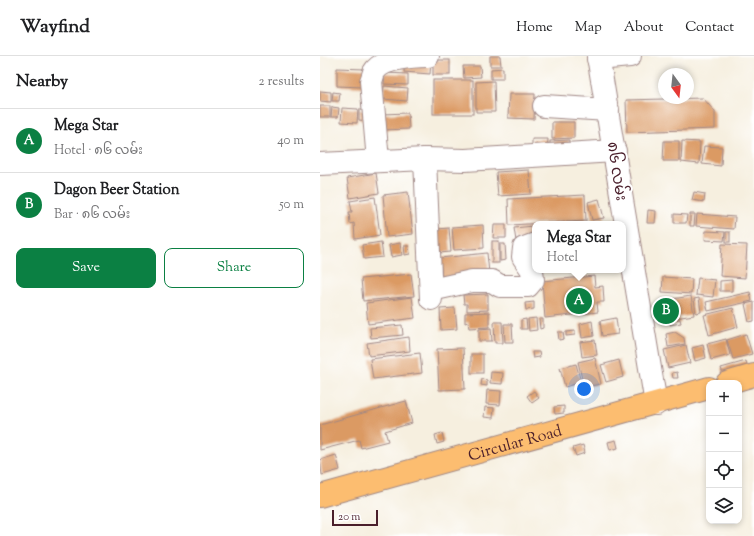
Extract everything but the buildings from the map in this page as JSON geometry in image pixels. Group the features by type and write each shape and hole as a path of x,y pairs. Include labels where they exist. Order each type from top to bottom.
{"main road":[{"path":"737,380 754,375"},
{"name":"Circular Road","path":"320,496 706,389"}],"street":[{"path":"378,160 371,81 374,71 381,66 399,59 428,56"},
{"path":"598,58 630,56"},
{"name":"၈၆ လမ်း","path":"598,58 615,151 624,221"},
{"path":"544,106 608,110"},
{"path":"320,164 378,160 465,160 615,151"},
{"path":"425,159 431,294 472,281 492,281 500,286 528,286 533,280 532,273"},
{"name":"၈၆ လမ်း","path":"626,240 656,404"},
{"path":"532,245 524,248 522,257 532,270"}],"place":[{"name":"Mega Star","path":"579,301"},
{"name":"Dagon Beer Station","path":"666,311"}]}
